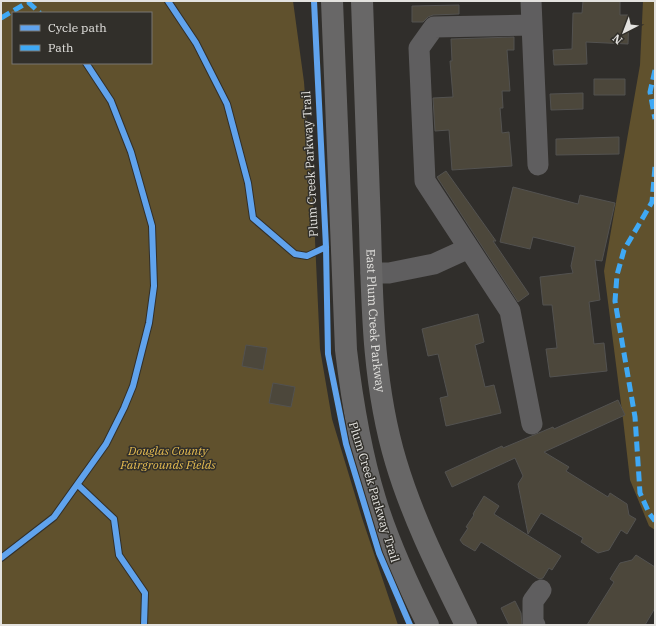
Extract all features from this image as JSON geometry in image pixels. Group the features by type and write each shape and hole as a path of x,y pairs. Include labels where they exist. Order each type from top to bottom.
{"main road":[{"path":"332,1 346,350 350,388 356,423 375,500 400,565 428,625"},
{"name":"East Plum Creek Parkway","path":"362,1 371,273 380,384 385,418 396,462 430,552 466,625"}],"street":[{"path":"531,1 538,165"},
{"path":"532,24 434,27 419,48 425,181 510,311 532,424"},
{"path":"371,273 389,273 434,264 468,248"},
{"path":"535,625 533,622 533,602 541,590"}],"green space":[{"name":"Douglas County Fairgrounds Fields","path":"1,1 293,1 304,82 314,218 320,349 332,419 362,518 398,625 1,625"},
{"path":"643,1 655,1 655,530 649,526 630,480 604,271 640,65"}],"building":[{"path":"583,1 620,1 620,15 629,15 628,44 586,42 587,64 554,65 553,50 572,49 573,13 582,13"},
{"path":"459,5 459,14 433,15 428,17 423,22 412,22 412,6"},
{"path":"514,37 514,50 507,50 510,91 502,91 503,108 500,108 502,133 509,132 512,166 452,170 449,130 435,131 433,98 453,97 450,61 452,61 451,39"},
{"path":"594,79 625,79 625,95 594,95"},
{"path":"583,93 583,109 551,110 550,94"},
{"path":"619,137 619,154 556,155 556,139"},
{"path":"446,171 496,241 493,241 529,294 518,302 437,177"},
{"path":"513,187 578,204 580,195 615,203 602,261 595,260 600,300 589,302 594,344 604,343 607,371 550,377 546,349 557,348 552,305 543,305 540,277 573,273 571,266 575,247 533,237 530,249 500,242"},
{"path":"478,314 484,342 475,345 485,387 494,385 501,413 446,426 440,398 448,396 438,354 428,356 422,329"},
{"path":"246,345 267,348 263,370 242,366"},
{"path":"273,383 295,387 291,407 269,403"},
{"path":"618,400 625,415 544,452 569,467 566,471 608,497 610,493 627,504 629,515 636,519 627,534 621,530 609,550 598,553 581,542 583,538 541,513 528,534 518,484 523,476 515,458 452,487 445,472 502,446 503,448 553,427 554,429"},
{"path":"484,496 499,506 494,514 561,556 552,570 549,568 543,578 539,579 481,542 475,551 463,544 460,540 468,528 466,527"},
{"path":"636,555 655,567 655,608 645,625 587,625 614,582 610,579 620,563 632,560"},
{"path":"515,601 521,613 522,625 509,625 501,608"}],"marked path":[{"path":"1,18 30,1"},
{"path":"28,2 39,12"},
{"path":"655,70 650,92 655,119"},
{"path":"655,167 652,202 624,250 617,275 615,301 635,417 640,493 649,513 655,521"}],"cycle path":[{"path":"168,1 196,43 227,104 248,183 253,218 295,254 307,256 326,247"},
{"name":"Plum Creek Parkway Trail","path":"314,1 326,247 328,354 346,444 379,553 410,625"},
{"path":"1,558 54,517 106,444 133,386 149,323 154,286 152,226 131,152 111,101 87,64"},
{"path":"78,485 114,519 119,555 145,593 144,625"}]}
